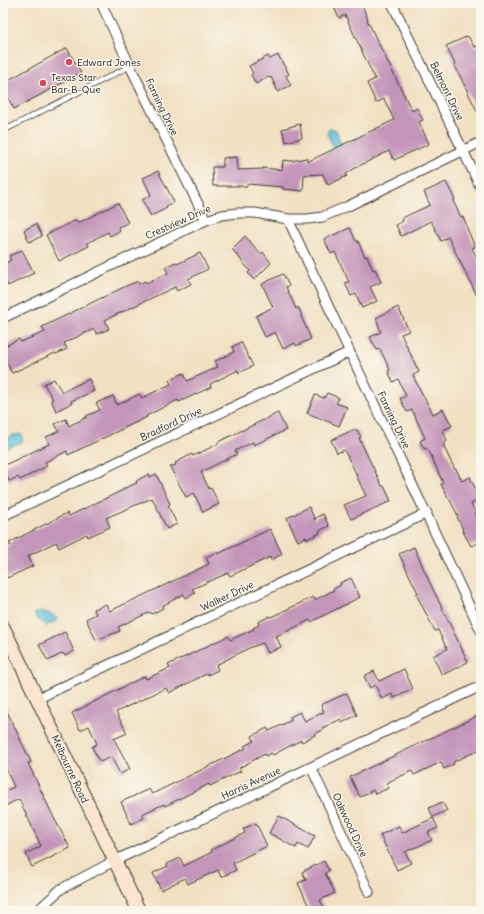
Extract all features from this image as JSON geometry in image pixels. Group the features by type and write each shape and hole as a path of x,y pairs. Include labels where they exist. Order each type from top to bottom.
{"street":[{"name":"Fanning Drive","path":"101,3 130,66 206,220"},
{"name":"Belmont Drive","path":"392,3 481,188"},
{"name":"Crestview Drive","path":"3,318 206,220 222,215 238,213 255,213 288,219 322,217 481,142"},
{"name":"Fanning Drive","path":"288,219 481,631"},
{"name":"Bradford Drive","path":"3,516 349,352"},
{"name":"Walker Drive","path":"37,699 427,514"},
{"name":"Melbourne Road","path":"3,626 139,911"},
{"name":"Harris Avenue","path":"37,911 61,889 114,861 481,686"},
{"name":"Oakwood Drive","path":"311,767 369,892"}],"lane":[{"path":"3,131 130,66"}],"water":[{"path":"331,128 336,130 342,144 338,148 333,146 328,136 328,130"},
{"path":"20,434 23,436 22,442 6,448 4,446 5,440 13,435"},
{"path":"35,613 49,613 57,618 56,621 46,626 35,617"}],"building":[{"path":"332,3 361,3 368,19 367,20 412,111 417,108 423,120 419,122 429,144 394,160 389,151 357,167 346,174 347,176 328,185 323,174 304,175 303,191 283,189 283,187 247,184 247,186 213,186 212,167 223,167 223,158 237,157 238,170 263,168 282,170 283,160 290,161 307,158 307,162 394,120 384,99 376,103 367,83 375,79 345,15 339,18"},
{"path":"468,36 474,47 477,46 481,54 481,119 446,46"},
{"path":"67,48 81,73 14,109 3,88 3,83"},
{"path":"278,55 289,74 286,76 291,85 278,92 271,77 268,77 256,84 251,75 253,73 249,66 268,56 270,59"},
{"path":"300,124 302,138 286,142 282,129"},
{"path":"158,171 174,202 166,206 167,208 151,216 142,200 151,195 143,178"},
{"path":"446,182 455,200 453,201 467,226 475,247 472,248 481,266 481,304 448,237 441,241 431,221 401,236 396,225 403,221 402,218 430,205 424,192"},
{"path":"118,203 128,223 118,227 120,231 110,236 108,232 87,243 89,246 59,261 46,235 76,220 78,223"},
{"path":"36,224 42,236 29,242 24,230"},
{"path":"350,228 365,257 367,256 373,270 375,269 381,282 370,287 377,301 362,308 356,294 351,296 345,283 349,282 335,252 331,254 324,239"},
{"path":"245,236 261,254 263,252 271,263 254,280 248,273 250,271 232,249"},
{"path":"22,250 34,273 8,286 3,276 3,265 11,260 9,256"},
{"path":"200,253 208,269 188,279 191,284 177,291 175,287 105,320 109,329 97,334 94,329 64,343 67,349 12,373 3,356 3,347 19,339 21,342 45,332 42,327 138,281 139,284 145,281 146,283 168,273 165,267 176,262 177,264"},
{"path":"283,274 289,286 286,287 296,309 298,307 311,339 296,346 295,343 283,349 275,332 265,337 256,316 273,307 262,284"},
{"path":"398,307 409,331 401,334 419,372 413,375 433,414 443,409 452,426 443,430 447,441 444,443 444,447 462,481 470,477 480,499 471,504 481,524 481,542 471,546 462,530 463,529 457,517 458,516 441,484 443,483 430,453 426,448 424,449 420,441 425,438 412,410 407,412 400,399 406,396 398,379 393,382 388,371 390,370 380,349 377,350 370,337 381,332 376,318"},
{"path":"241,342 253,366 239,373 238,370 210,384 211,387 179,402 178,400 146,416 147,417 68,455 67,451 45,462 47,466 20,480 18,477 9,481 3,466 49,444 46,437 59,431 55,424 66,419 69,426 100,410 96,403 113,396 117,405 139,394 142,398 171,384 169,380 184,373 187,381 218,367 215,361 234,352 232,347"},
{"path":"54,379 62,392 89,379 94,391 71,401 72,403 56,411 51,400 53,399 44,384"},
{"path":"327,393 339,398 336,403 347,407 339,426 307,413 315,395 324,398"},
{"path":"278,413 286,430 254,445 253,442 235,451 237,454 201,472 209,489 211,488 219,504 203,512 194,493 186,497 170,467 176,465 175,463 192,454 193,456 218,444 218,442"},
{"path":"353,430 357,430 361,437 359,438 382,486 384,486 391,501 351,519 344,505 366,496 344,450 337,453 331,440"},
{"path":"149,474 150,477 156,474 170,504 168,506 177,524 167,529 152,498 106,518 110,527 88,537 87,534 59,548 56,542 28,556 33,566 7,578 3,569 3,549 11,545 9,543 67,513 69,516 123,490 137,483 136,481"},
{"path":"309,507 315,520 315,518 323,514 329,526 319,531 320,533 298,541 287,518"},
{"path":"270,529 282,554 271,560 270,557 230,576 228,573 192,589 195,593 186,598 184,594 162,606 163,608 152,614 150,612 118,627 120,631 96,640 86,619 96,614 94,609 106,604 110,611 209,564 206,557 217,552 218,554"},
{"path":"414,547 468,662 442,675 433,656 447,649 438,630 435,631 416,594 418,593 399,554"},
{"path":"351,578 360,597 311,622 310,620 276,636 281,647 268,653 263,643 249,648 216,665 218,670 208,675 208,673 169,693 166,688 116,712 127,733 114,739 130,769 120,774 111,757 100,762 92,747 97,744 89,726 80,730 72,713 145,676 146,679 170,668 168,665 228,636 230,640 254,629 253,628 259,625 258,622 270,616 271,617 313,597 315,600 334,590 333,589 341,585 340,583"},
{"path":"65,632 74,651 65,656 63,653 48,661 39,645"},
{"path":"404,669 413,689 394,698 392,694 382,699 375,685 370,688 364,676 374,671 379,681"},
{"path":"347,693 357,715 342,723 341,719 322,728 323,730 314,734 315,735 302,742 301,740 273,755 271,753 266,756 265,754 239,768 241,771 210,786 209,784 165,806 164,804 142,814 144,818 131,824 121,802 149,789 152,794 246,748 244,746 254,741 252,736 267,728 269,731 292,720 290,717 300,712 305,721 324,712 321,705"},
{"path":"3,703 31,762 28,763 70,848 32,867 26,854 41,846 19,799 3,807 3,792 14,787 3,762"},
{"path":"481,714 481,749 453,762 454,764 444,769 441,762 414,775 412,771 386,783 389,788 375,794 373,790 360,797 350,777"},
{"path":"442,802 447,810 433,817 429,808"},
{"path":"279,816 315,836 308,849 298,844 296,848 269,833"},
{"path":"433,818 438,828 428,832 432,840 405,852 411,863 397,870 380,835 399,826 402,833"},
{"path":"256,823 267,846 233,863 236,870 221,877 218,870 188,884 185,878 161,890 153,873 180,858 184,866 212,852 211,850 245,833 243,829"},
{"path":"324,861 329,871 325,873 335,893 320,900 326,911 311,911 298,883 306,880 302,872"}],"place":[{"name":"Edward Jones","path":"69,62"},
{"name":"Texas Star Bar-B-Que","path":"43,83"}]}
